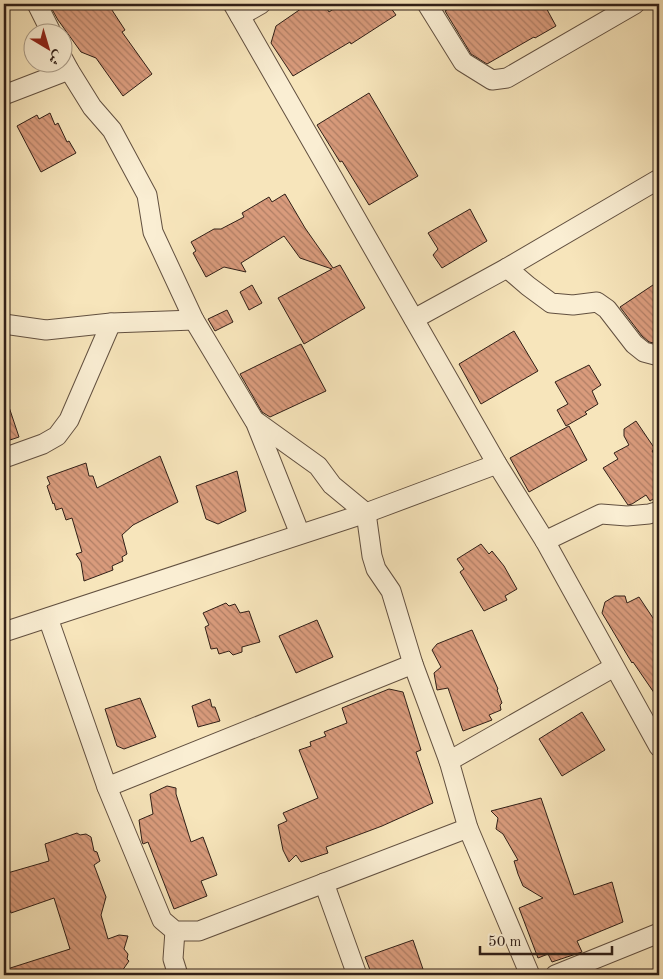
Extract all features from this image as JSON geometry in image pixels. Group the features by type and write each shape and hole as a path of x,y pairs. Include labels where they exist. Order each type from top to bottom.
{"street":[{"path":"37,4 46,22"},
{"path":"261,4 237,10 658,741"},
{"path":"427,4 463,62 492,80 507,78 635,4"},
{"path":"4,95 49,72"},
{"path":"71,72 92,107 112,130 147,195 153,232 194,320 254,420 300,534"},
{"path":"414,319 508,268 659,178"},
{"path":"508,268 551,303 573,305 597,302 607,309 634,344 644,352 659,356"},
{"path":"4,324 46,330 110,323 194,320"},
{"path":"4,458 43,444 57,436 69,420 110,323"},
{"path":"254,420 318,466 332,485 366,513 372,556 376,569 391,591 413,664 449,761 468,828 530,975"},
{"path":"4,632 366,513 498,464"},
{"path":"544,541 601,514 627,516 659,511"},
{"path":"48,618 106,786 162,920 175,931 199,930 468,828"},
{"path":"106,786 413,664"},
{"path":"449,761 614,667"},
{"path":"324,883 357,975"},
{"path":"175,931 173,959 178,975"},
{"path":"556,975 659,933"}],"building":[{"path":"49,4 108,4 125,30 122,32 152,74 123,96 96,58 81,52 72,39 72,22 59,22"},
{"path":"308,4 324,4 329,12 341,4 388,4 396,15 351,44 350,42 293,76 271,43 276,26"},
{"path":"456,4 544,4 556,26 487,64 471,54 445,11"},
{"path":"369,93 418,176 369,205 317,125"},
{"path":"50,113 55,125 58,123 67,142 69,141 76,153 41,172 17,126 37,115 39,119"},
{"path":"285,194 305,228 333,268 340,265 365,308 304,344 278,298 332,269 300,258 284,236 241,263 246,272 224,267 206,277 193,253 196,251 191,242 214,229 221,229 244,217 242,213 269,197 272,202"},
{"path":"470,209 487,241 442,268 433,255 438,249 428,233"},
{"path":"659,281 658,344 649,342 642,336 620,307"},
{"path":"252,285 262,303 249,310 240,292"},
{"path":"227,310 233,322 215,331 208,319"},
{"path":"514,331 538,371 481,404 459,364"},
{"path":"301,344 326,391 270,417 262,412 240,374"},
{"path":"589,365 601,385 592,391 598,404 585,412 587,414 566,426 557,410 568,404 555,382"},
{"path":"4,398 6,398 19,437 4,442"},
{"path":"636,421 655,449 652,451 659,461 659,495 650,501 646,495 628,505 603,468 618,459 614,453 629,445 624,436 624,429"},
{"path":"569,426 587,460 529,492 510,458"},
{"path":"160,456 178,502 133,525 122,535 127,554 122,557 123,561 112,566 113,570 84,581 81,562 76,554 82,552 72,518 66,520 62,508 56,510 47,486 50,484 47,477 86,463 89,476 93,476 97,488"},
{"path":"237,471 246,511 218,524 206,519 196,486"},
{"path":"481,544 489,554 492,551 504,566 517,589 505,596 507,600 484,611 460,572 464,569 457,559"},
{"path":"615,596 625,596 627,603 639,597 659,627 659,700 632,663 602,613 605,602"},
{"path":"226,603 229,606 235,604 240,613 249,611 260,642 242,647 242,652 233,655 229,651 219,654 217,648 211,649 205,627 209,625 203,613"},
{"path":"317,620 333,657 296,673 279,636"},
{"path":"472,630 498,689 502,703 500,705 501,710 489,715 492,720 463,731 448,688 437,690 434,673 441,667 432,650 437,644"},
{"path":"389,689 403,692 421,750 416,752 433,803 382,826 326,847 328,853 301,862 296,855 289,862 283,850 278,825 287,821 283,813 318,798 299,750 311,746 310,742 326,736 324,732 347,723 342,708"},
{"path":"140,698 156,737 124,749 117,746 105,709"},
{"path":"210,699 220,721 198,727 192,706"},
{"path":"582,712 605,750 562,776 539,739"},
{"path":"167,786 176,788 176,794 191,842 203,837 217,875 201,881 207,896 174,909 148,842 143,844 139,820 153,814 150,794"},
{"path":"541,798 574,895 612,882 623,922 577,941 582,952 552,962 548,954 538,958 519,908 543,898 523,886 514,861 518,860 503,834 496,829 498,818 491,811"},
{"path":"77,833 80,835 86,834 91,837 94,851 97,852 100,861 94,865 106,897 101,915 108,939 119,935 128,936 124,949 128,954 127,959 129,961 122,971 107,975 4,975 4,970 70,949 54,898 11,913 4,898 4,874 49,861 45,844"},
{"path":"413,940 425,975 372,975 365,957"}]}
